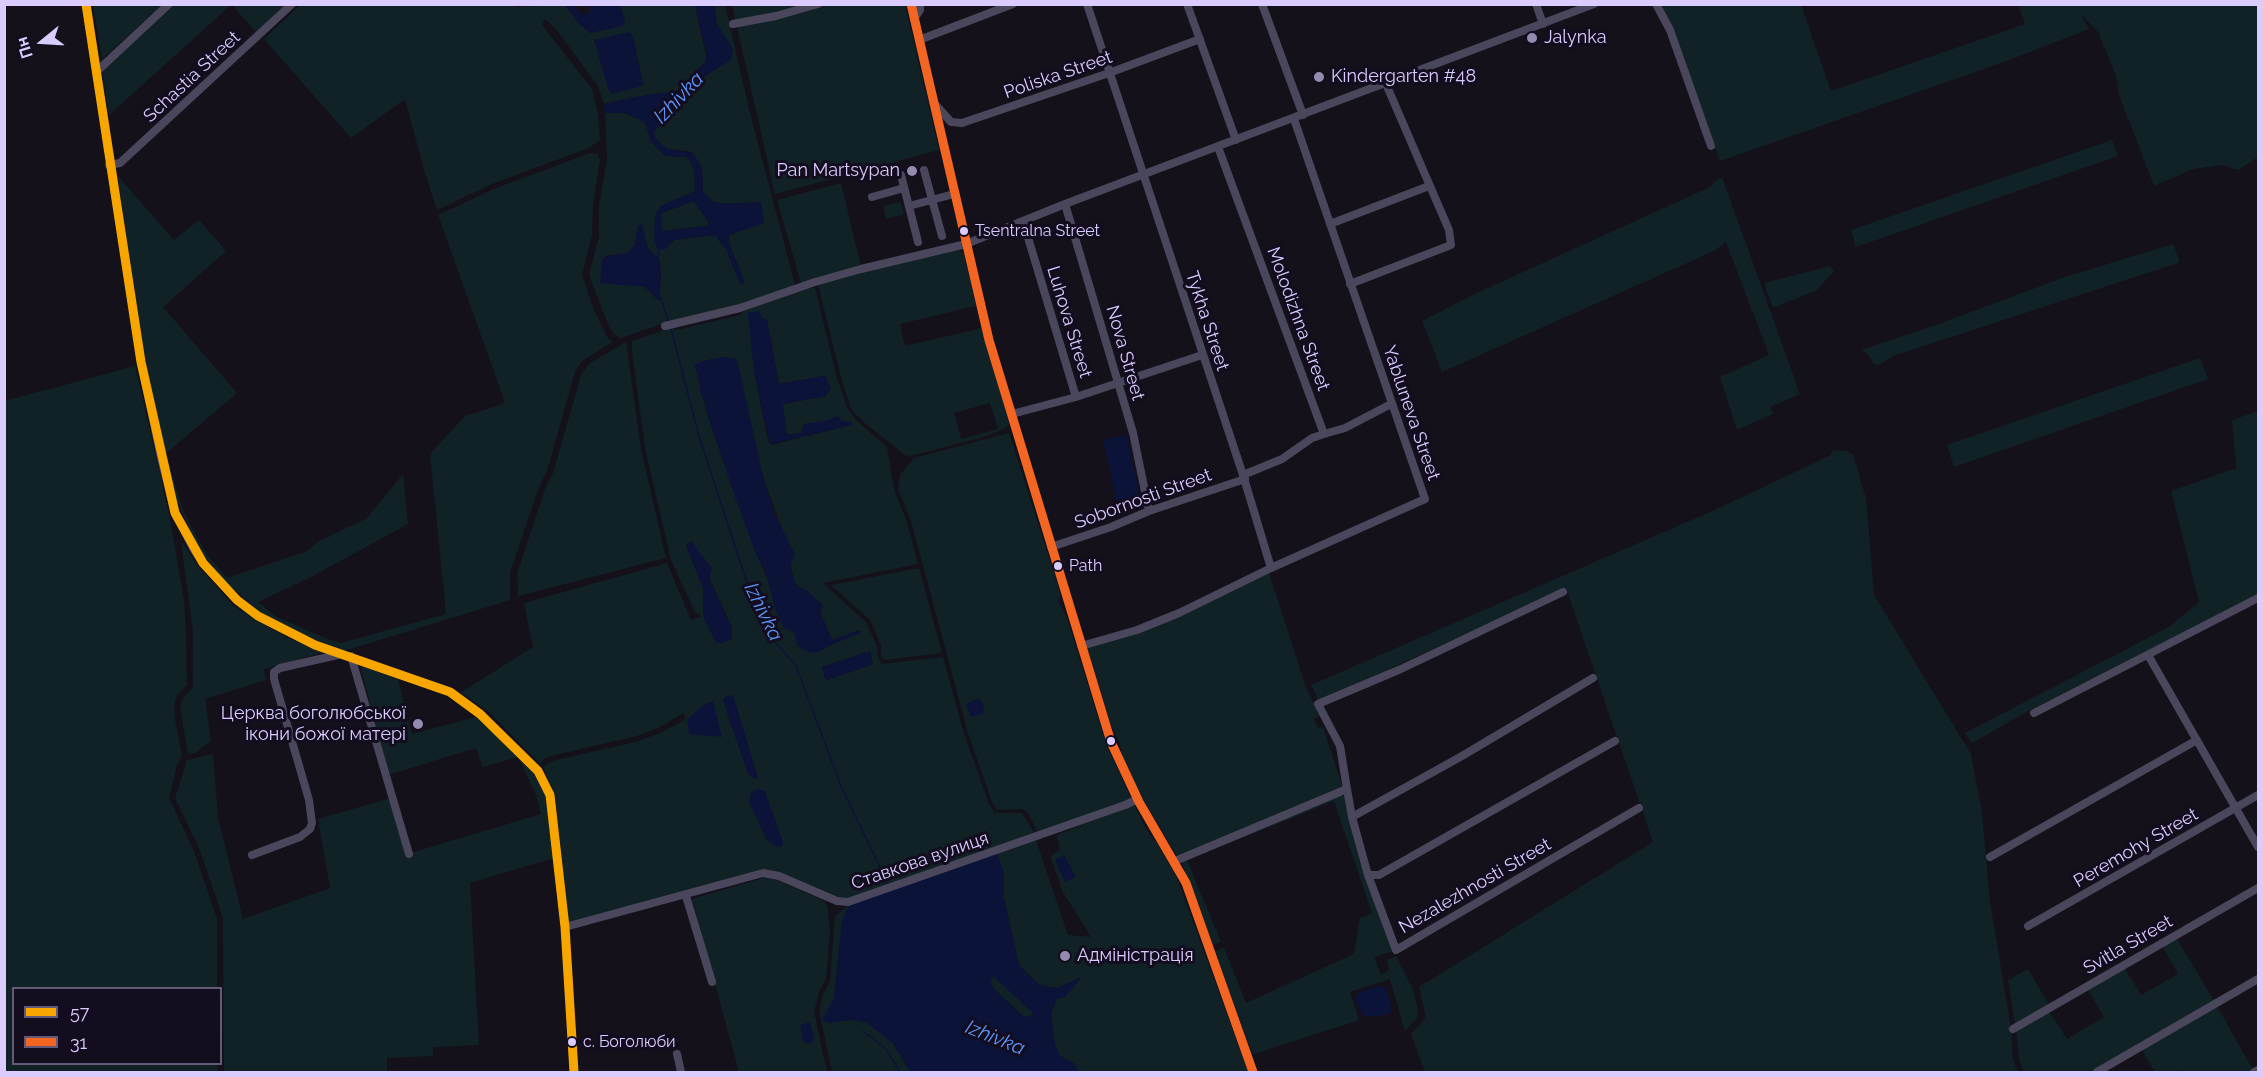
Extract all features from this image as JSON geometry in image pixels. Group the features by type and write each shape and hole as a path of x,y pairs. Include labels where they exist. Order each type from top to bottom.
{"street":[{"path":"86,4 141,362 160,458 175,513 198,557 237,600 258,616 290,634 450,692 480,714 538,771 550,795 569,926 574,1072"},
{"path":"96,72 169,4"},
{"name":"Schastia Street","path":"109,165 120,163 292,4"},
{"path":"733,24 776,16 818,4"},
{"path":"911,4 989,340 1111,742 1138,799 1186,883 1254,1072"},
{"path":"914,19 920,10 920,4"},
{"path":"919,40 1013,4"},
{"name":"Tykha Street","path":"1087,4 1244,477 1271,568"},
{"path":"1186,4 1236,140"},
{"name":"Yabluneva Street","path":"1081,646 1137,630 1179,613 1271,568 1425,500 1330,224 1299,117 1262,4"},
{"path":"1536,4 1543,24"},
{"path":"665,326 753,304 799,287 861,269 966,244 1065,204 1594,4"},
{"path":"1656,4 1670,30 1711,146"},
{"name":"Poliska Street","path":"933,102 951,122 962,123 1200,39"},
{"path":"1350,284 1451,245 1449,230 1386,84"},
{"name":"Molodizhna Street","path":"1218,147 1324,434"},
{"path":"924,170 942,236"},
{"path":"901,175 918,242"},
{"path":"1330,224 1430,186"},
{"path":"872,197 904,188"},
{"path":"909,206 954,194"},
{"name":"Nova Street","path":"1065,204 1119,383 1149,511"},
{"name":"Luhova Street","path":"1023,221 1076,397"},
{"path":"1012,414 1076,397 1202,355"},
{"path":"1244,477 1282,459 1312,438 1345,428 1391,404"},
{"name":"Sobornosti Street","path":"1051,547 1244,477"},
{"name":"Nezalezhnosti Street","path":"1563,592 1401,669 1318,704 1340,746 1352,818 1368,875 1391,942 1396,950 1639,808"},
{"path":"2034,713 2259,598"},
{"path":"252,855 300,837 310,829 312,823 309,800 274,675 280,668 347,655"},
{"path":"347,655 409,854"},
{"path":"2148,655 2259,847"},
{"path":"1352,818 1593,678"},
{"path":"1990,857 2197,740"},
{"path":"1368,875 1379,875 1615,741"},
{"path":"1175,861 1347,789"},
{"name":"Peremohy Street","path":"2028,926 2259,795"},
{"name":"Ставкова вулиця","path":"569,926 686,896 763,873 779,876 837,901 848,902 1125,806 1138,799"},
{"name":"Svitla Street","path":"2013,1029 2259,888"},
{"path":"686,896 712,982"},
{"path":"2097,1072 2259,979"},
{"path":"677,1054 681,1072"},
{"path":"2254,1072 2259,1070"}],"shaded area":[{"path":"162,4 102,59 93,5"},
{"path":"511,4 516,7 565,5 578,23 625,21 620,5 695,5 707,60 677,91 604,104 598,86 555,28 545,19 542,25 592,89 598,114 600,140 589,148 494,183 437,210 405,99 351,138 264,39 300,5","holes":["630,33 633,37 643,84 642,86 594,40"]},
{"path":"173,5 231,5 109,115 102,70"},
{"path":"232,5 285,5 256,32"},
{"path":"714,5 725,5 750,113 795,285 752,301 665,323 620,338 613,333 606,319 589,275 599,236 599,206 607,159 605,113 624,113 643,121 665,156 686,157 690,161 694,170 695,191 661,206 655,216 667,248 674,240 715,235 727,251 739,282 743,284 744,281 728,240 729,235 734,234 761,202 726,204 714,202 703,192 702,168 693,153 667,149 655,138 653,132 705,76 733,50 717,25","holes":["638,226 648,248 660,261 661,300 602,260 606,256 627,253 635,244"]},
{"path":"732,5 905,5 939,150 775,194"},
{"path":"1658,5 1801,5 1831,91 2025,24 2018,5 2258,5 2258,157 2238,170 2222,165 2193,169 2154,186 2119,95 2116,76 2098,32 2081,14 2089,29 2004,62 1720,161"},
{"path":"2112,140 2118,156 1856,247 1851,230"},
{"path":"590,153 598,154 600,160 593,205 592,235 582,275 594,310 607,337 612,342 581,362 575,372 547,471 539,487 510,572 510,600 344,651 323,645 262,613 225,582 196,545 176,498 168,462 182,507 192,528 208,556 227,578 305,552 318,542 367,518 403,474 408,524 313,576 258,602 277,617 340,643 446,614 430,454 465,416 503,404 504,400 438,215 496,188"},
{"path":"118,176 174,240 199,220 226,251 163,307 237,393 164,455 144,361"},
{"path":"1722,177 1800,394 1770,407 1773,414 1737,430 1720,377 1769,355 1726,242 1714,251 1442,372 1422,321 1479,292 1710,187"},
{"path":"841,183 861,266 801,283 777,200"},
{"path":"694,201 709,223 707,226 661,231 661,213"},
{"path":"901,202 904,214 886,219 883,206"},
{"path":"2173,244 2179,259 2178,263 1893,356 1879,365 1874,364 1868,354 1861,350 2065,277"},
{"path":"959,250 964,254 976,306 900,324 905,346 982,328 1009,424 1004,429 987,436 910,456 905,455 861,420 851,409 818,284","holes":["990,403 998,429 961,439 954,413"]},
{"path":"1830,266 1834,271 1817,290 1773,308 1764,283"},
{"path":"809,288 815,288 837,378 848,410 859,423 887,447 894,489 907,522 918,564 823,583 866,622 882,664 943,657 964,734 989,804 995,813 1022,813 1035,834 848,898 838,897 780,872 763,869 569,923 555,794 543,768 556,760 639,741 660,733 685,719 684,713 658,728 637,736 555,755 545,758 540,764 488,711 460,693 533,647 524,603 667,563 691,620 702,616 695,612 671,560 645,448 632,341 671,328 677,330 740,315 742,312","holes":["759,311 762,318 767,320 779,384 824,376 826,396 782,404 787,435 801,433 805,424 826,421 838,416 841,421 851,425 771,445 767,436 754,372","712,359 751,431 764,480 784,534 794,580 798,587 823,605 820,612 832,640 859,630 861,633 818,652 791,630 756,553 706,410 695,365","692,541 732,627 731,639 722,643 703,616 703,588 686,545","870,651 871,653 871,665 827,680 822,667","733,695 757,777 748,774 723,700","765,791 767,800 767,840 749,801"]},
{"path":"626,342 641,449 666,558 518,596 517,574 545,489 553,473 581,375 589,364"},
{"path":"2200,358 2208,379 1954,467 1947,445"},
{"path":"135,366 169,514 184,600 187,685 177,695 174,706 182,756 177,765 169,798 194,851 217,919 217,987 12,987 12,1065 217,1065 218,1072 5,1072 5,401"},
{"path":"2258,413 2258,594 2032,709 1972,743 1965,733 2169,627 2199,602 2171,491 2236,468 2232,420"},
{"path":"1009,433 1060,592 1059,602 1068,621 1106,744 1131,799 1123,804 1038,833 1024,809 997,810 992,802 968,733 911,521 898,489 900,475 914,458"},
{"path":"1833,450 1847,451 1853,455 1866,498 1874,595 1971,754 1982,813 1990,902 2011,1029 2013,1060 2018,1072 1425,1072 1411,1034 1426,1018 1419,987 1653,842 1566,588 1319,701 1311,685 1717,509 1831,455"},
{"path":"181,541 198,566 233,605 288,638 328,651 264,669 266,680 205,699 211,741 195,753 188,754 180,707 183,698 193,687 193,632"},
{"path":"919,568 942,653 884,660 881,656 881,645 870,620 831,585"},
{"path":"1269,573 1306,688 1320,716 1314,719 1318,728 1323,727 1343,789 1177,856 1140,794 1122,758 1120,744 1112,727 1088,650 1089,646"},
{"path":"359,660 397,677 412,734 476,717 535,773 546,796 554,858 470,883 479,1045 433,1047 433,1056 387,1058 387,1072 224,1072 223,918 199,848 175,798 187,760 213,754 218,817 243,919 330,888 318,819 391,798 407,854 541,814 536,795 518,757 483,767 476,748 388,775"},
{"path":"1340,795 1346,797 1365,875 1393,951 1374,957 1381,975 1389,970 1387,960 1396,956 1413,989 1418,1011 1417,1018 1405,1031 1390,979 1350,992 1359,1020 1254,1054 1215,951 1224,948 1246,1003 1354,954 1360,918 1372,913 1334,801 1187,860 1221,942 1213,945 1182,864 1183,861"},
{"path":"1134,804 1146,829 1177,878 1248,1072 1078,1072 1074,1063 1060,1056 1055,1044 1051,1014 1057,998 1080,978 1058,988 1039,985 1019,965 1004,898 1004,872 849,905 1036,840 1068,935 1091,937 1063,892 1051,859 1051,856 1060,850 1057,835"},
{"path":"763,878 777,880 824,901 828,908 830,932 826,979 819,992 814,1012 827,1072 739,1072 692,899"},
{"path":"849,905 842,922 834,998 893,1043 910,1072 832,1072 819,1011 823,994 830,981 835,916"},
{"path":"2176,937 2214,1001 2092,1072 2024,1072 2019,1059 2016,1030 2049,1011 2067,1039 2104,1017 2087,988 2124,967 2141,995 2178,974 2162,946"},
{"path":"2028,969 2049,1005 2015,1025 2008,980"},
{"path":"993,976 997,977 1033,1013 1030,1018 1023,1016 994,989 990,981"},
{"path":"2217,1006 2253,1070 2248,1072 2181,1072 2179,1070 2155,1072 2142,1050"}],"water":[{"path":"565,5 573,5 583,15 589,13 589,5 620,5 625,22 623,26 590,33 578,23"},
{"path":"695,5 714,5 717,25 730,43 733,54 731,60 705,76 654,132 655,138 667,149 693,153 702,168 703,192 714,202 726,204 761,202 764,220 762,224 729,235 728,240 744,281 743,285 739,282 727,251 715,235 674,240 664,250 657,248 654,241 655,216 661,206 695,191 694,170 686,157 665,156 650,141 643,121 624,113 605,113 604,104 677,91 704,64 707,54","holes":["694,201 709,223 707,226 662,231 661,213"]},
{"path":"630,32 643,84 611,94 594,40"},
{"path":"642,224 648,248 660,261 661,300 645,287 600,283 602,260 606,256 627,253 635,244 638,226"},
{"path":"759,311 762,318 767,320 779,384 824,376 831,389 826,396 783,404 787,435 801,433 804,424 826,421 838,416 841,421 852,422 852,425 770,444 754,372 748,313"},
{"path":"723,357 737,359 764,480 775,515 795,554 790,566 794,580 798,587 806,590 823,605 820,612 832,640 860,630 861,633 818,652 811,653 797,646 795,634 791,630 784,629 775,609 765,570 756,554 735,497 706,410 704,397 699,392 701,389 695,365"},
{"path":"1127,435 1140,498 1117,503 1103,440"},
{"path":"691,541 712,568 709,579 732,628 732,639 722,643 716,643 703,616 703,588 686,545"},
{"path":"870,651 873,664 827,680 825,678 822,667"},
{"path":"733,695 758,777 754,779 748,774 723,700 726,696"},
{"path":"979,698 984,705 983,714 971,717 966,704"},
{"path":"713,701 722,737 689,734 687,719 705,704"},
{"path":"758,789 765,791 783,842 782,846 777,847 767,840 749,801 751,792"},
{"path":"997,853 1004,872 1004,898 1019,965 1039,985 1058,988 1082,977 1065,997 1057,999 1051,1014 1055,1044 1060,1056 1074,1063 1078,1072 910,1072 893,1043 867,1023 855,1020 828,1023 822,1020 834,998 842,922 849,905","holes":["993,976 1033,1013 1030,1017 1023,1016 994,989 990,982"]},
{"path":"1064,855 1075,875 1065,882 1055,860"},
{"path":"1378,986 1385,988 1390,999 1391,1013 1364,1016 1356,1002 1357,993"},
{"path":"810,1022 814,1037 813,1042 809,1044 803,1042 800,1025"}],"waterway":[{"name":"Izhivka","path":"658,259 659,248"},
{"name":"Izhivka","path":"661,299 669,323"},
{"name":"Izhivka","path":"671,329 699,436 745,577 773,639 796,666 841,786 888,884"},
{"path":"863,1031 886,1049 900,1072"}],"transit line":[{"name":"57","path":"86,4 141,362 175,513 203,563 237,600 258,616 315,645 450,692 480,714 538,771 550,795 565,927 574,1072"},
{"name":"31","path":"911,4 989,340 1111,742 1139,802 1186,883 1253,1072"}],"place":[{"name":"Jalynka","path":"1532,38"},
{"name":"Kindergarten #48","path":"1319,77"},
{"name":"Pan Martsypan","path":"912,171"},
{"name":"Tsentralna Street","path":"964,231"},
{"name":"Path","path":"1058,566"},
{"name":"Церква боголюбської ікони божої матері","path":"418,724"},
{"name":"Адміністрація","path":"1065,956"},
{"name":"с. Боголюби","path":"572,1042"}]}
